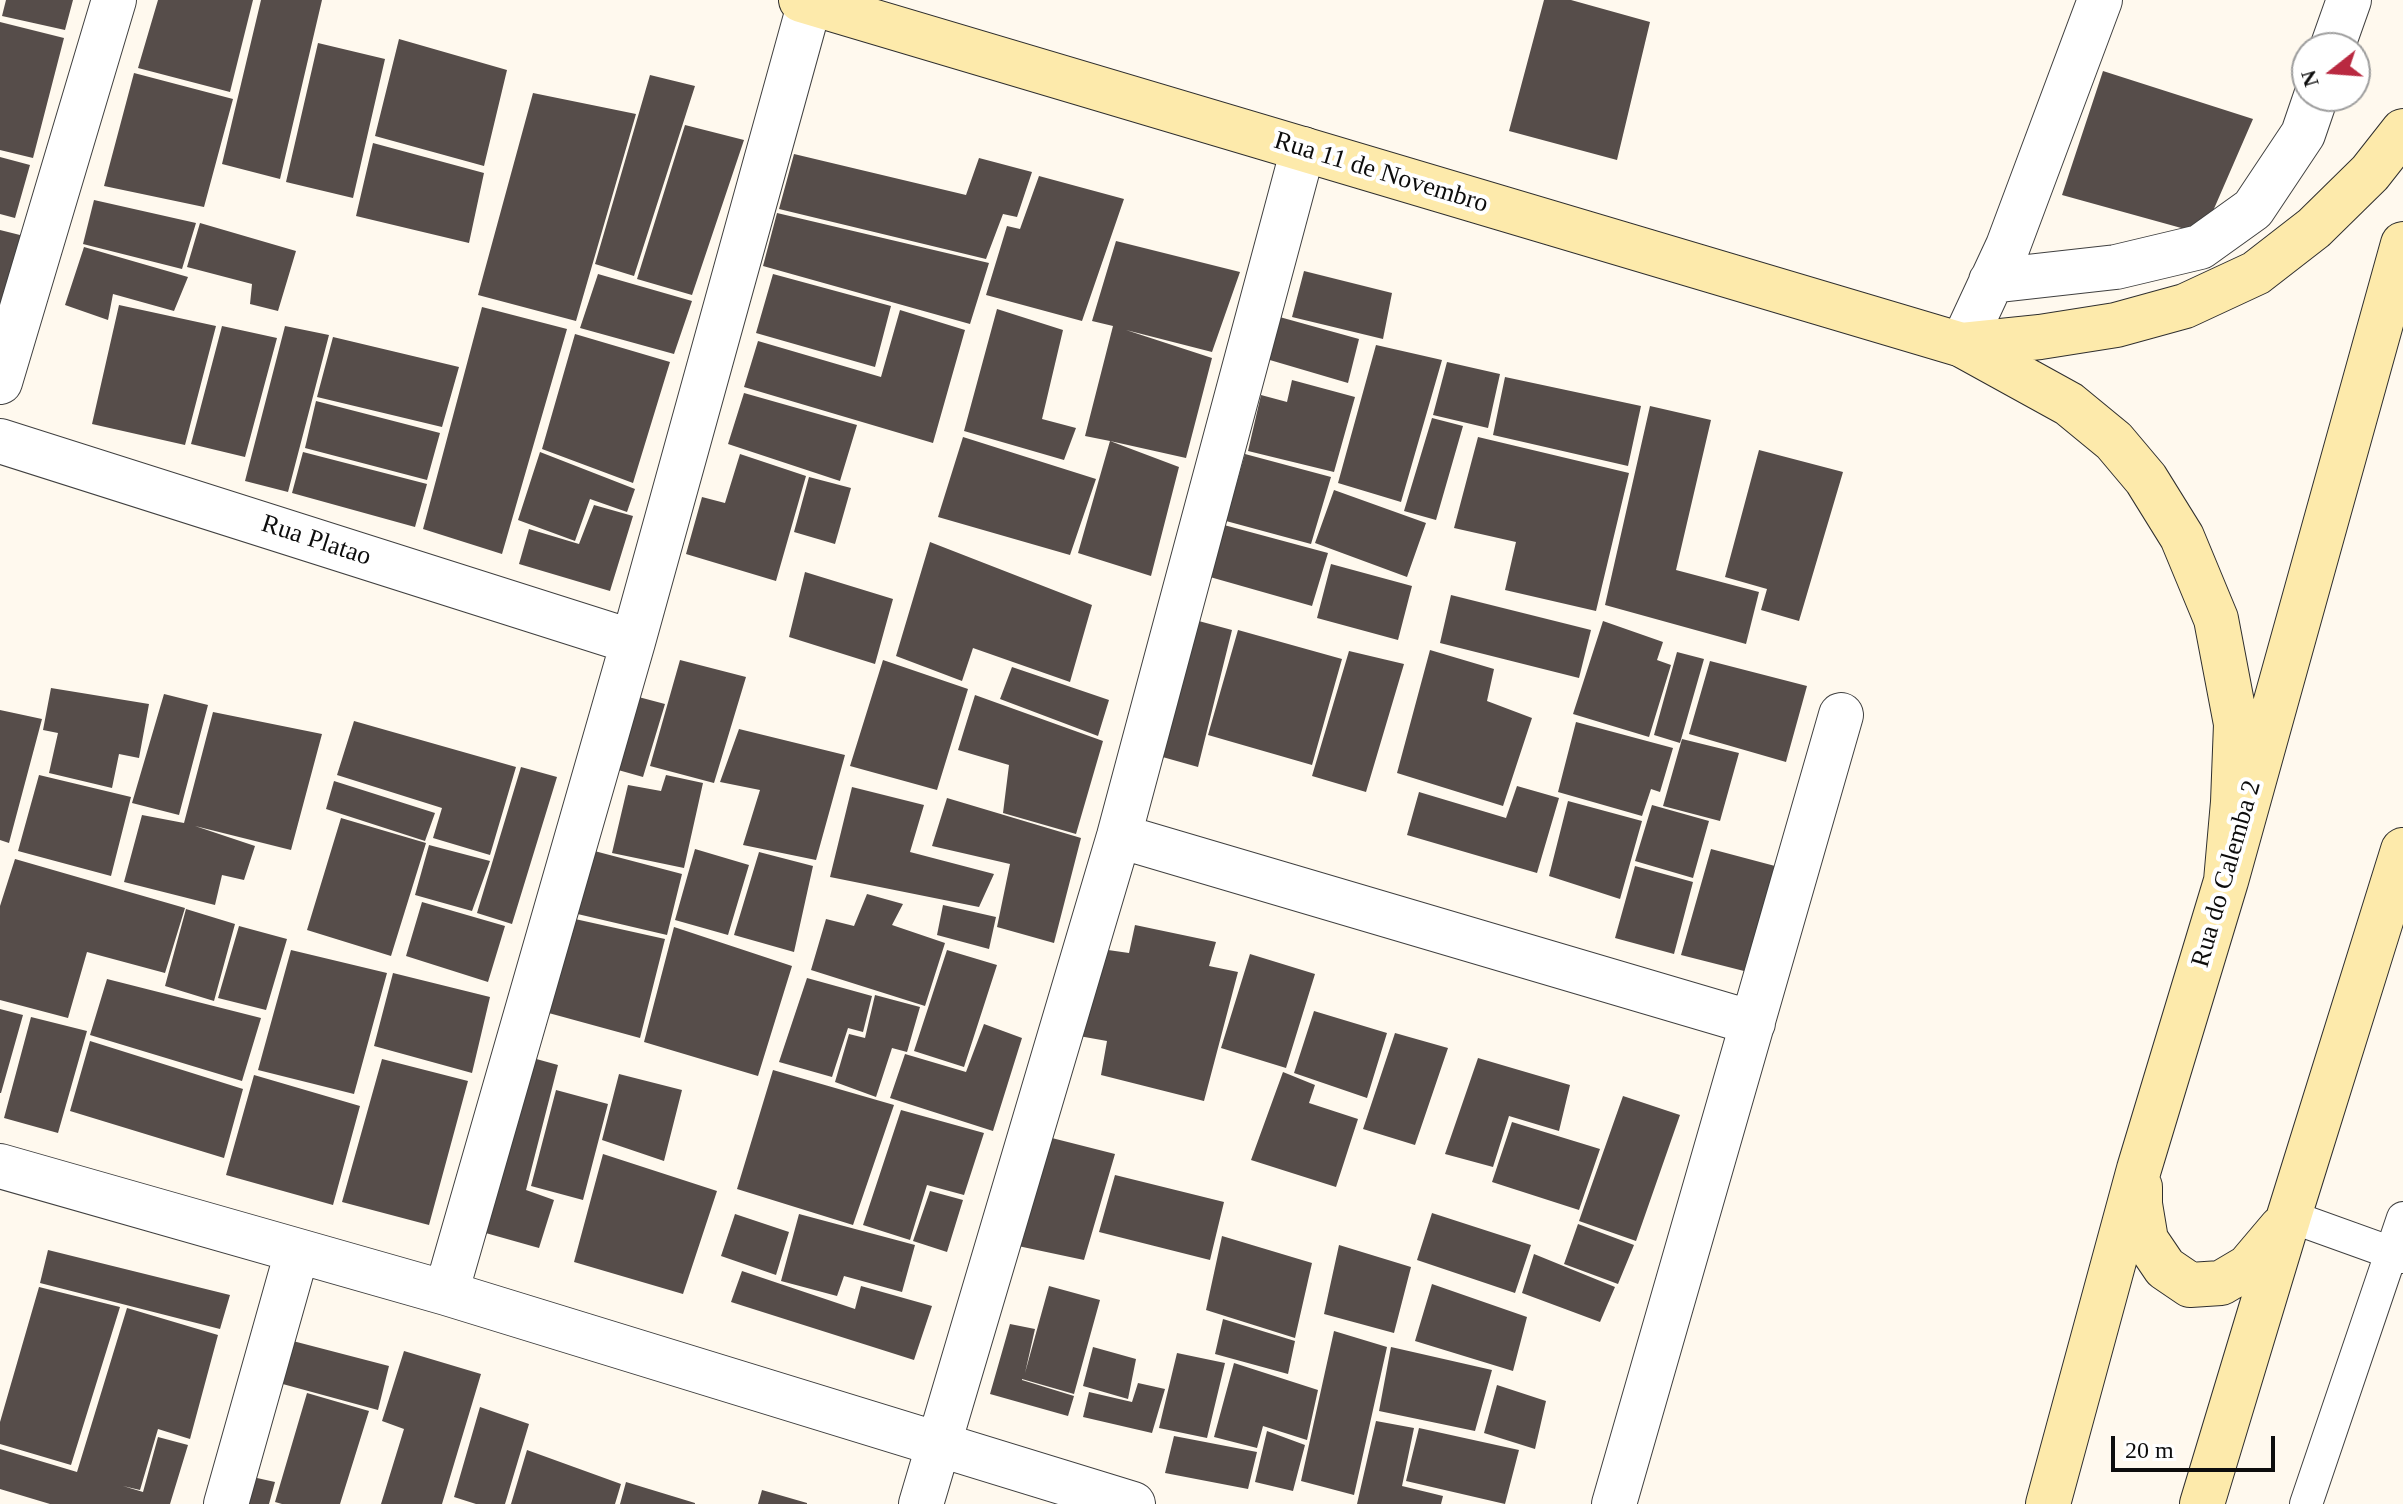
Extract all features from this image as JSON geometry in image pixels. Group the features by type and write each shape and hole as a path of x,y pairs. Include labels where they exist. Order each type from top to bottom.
{"main road":[{"name":"Rua 11 de Novembro","path":"806,1 1962,345"},
{"path":"1962,345 2116,325 2185,306 2256,273 2314,228 2370,173 2403,131"},
{"name":"Rua do Calemba 2","path":"2048,1504 2139,1169 2226,881 2403,244"},
{"path":"1962,345 2069,404 2114,441 2146,479 2182,537 2216,619 2236,724 2226,881"},
{"path":"2202,1504 2403,850"},
{"path":"2139,1169 2140,1204 2146,1240 2165,1268 2190,1285 2221,1283 2248,1267 2270,1244 2289,1216"}],"street":[{"path":"0,382 114,0"},
{"path":"1962,345 2008,246 2100,0"},
{"path":"2338,32 2349,0"},
{"path":"446,1293 633,642 806,1"},
{"path":"1991,281 2116,267 2200,247 2253,209 2303,134 2311,112"},
{"path":"921,1504 1119,836 1303,149"},
{"name":"Rua Platao","path":"0,441 633,642"},
{"path":"1614,1504 1841,715"},
{"path":"1119,836 1753,1023"},
{"path":"0,1166 446,1293 1133,1504"},
{"path":"226,1504 297,1252"}],"lane":[{"path":"2289,1216 2398,1255"},
{"path":"2306,1504 2398,1255 2403,1218"}],"building":[{"path":"6,0 73,0 65,30 2,16"},
{"path":"158,0 253,0 230,92 138,68"},
{"path":"261,0 322,0 280,179 222,164"},
{"path":"1544,0 1571,0 1650,22 1617,160 1509,131"},
{"path":"0,22 64,38 33,158 0,150"},
{"path":"399,39 507,70 484,166 375,136"},
{"path":"318,43 385,59 353,198 286,182"},
{"path":"2103,71 2253,119 2203,234 2062,195"},
{"path":"134,73 233,99 204,207 104,186"},
{"path":"650,75 695,86 634,276 595,264"},
{"path":"533,93 636,114 576,321 478,295"},
{"path":"685,125 744,140 692,295 637,279"},
{"path":"373,143 484,173 469,243 356,216"},
{"path":"794,154 966,195 979,158 1032,172 1017,217 1003,214 986,259 779,209"},
{"path":"0,157 30,165 15,218 0,214"},
{"path":"1039,176 1124,199 1082,321 986,295 1007,226 1020,229"},
{"path":"94,200 196,223 182,269 83,244"},
{"path":"777,213 989,263 970,324 763,266"},
{"path":"200,223 296,251 278,311 250,304 252,284 187,267"},
{"path":"0,230 24,236 0,313"},
{"path":"1116,241 1240,272 1212,352 1126,330 1212,358 1186,458 1085,436 1113,326 1092,321"},
{"path":"84,247 188,277 174,311 113,294 108,320 65,305"},
{"path":"1304,271 1392,293 1383,339 1292,317"},
{"path":"598,274 692,301 674,354 580,328"},
{"path":"773,274 891,306 875,367 756,333"},
{"path":"119,305 216,326 185,445 92,424"},
{"path":"482,307 567,329 502,554 423,529"},
{"path":"997,309 1063,330 1042,419 1076,428 1064,460 964,431"},
{"path":"900,310 965,330 933,443 744,387 758,341 881,377"},
{"path":"1276,316 1359,339 1348,383 1263,358"},
{"path":"222,326 277,338 245,457 191,444"},
{"path":"285,326 329,335 288,492 245,481"},
{"path":"575,334 670,362 633,483 542,449"},
{"path":"333,337 459,367 442,427 317,397"},
{"path":"1376,345 1442,360 1401,502 1338,483"},
{"path":"1447,362 1500,374 1488,428 1433,415"},
{"path":"1505,377 1641,406 1628,466 1493,435"},
{"path":"1292,380 1355,397 1334,472 1248,451 1261,395 1287,402"},
{"path":"744,393 857,425 840,481 728,444"},
{"path":"316,401 440,433 427,480 305,448"},
{"path":"1650,406 1711,420 1676,570 1759,592 1746,644 1605,605"},
{"path":"1432,418 1463,426 1436,520 1404,511"},
{"path":"963,437 1096,479 1070,555 938,517"},
{"path":"1478,437 1629,473 1596,611 1505,590 1516,542 1454,528"},
{"path":"1110,441 1179,467 1151,576 1078,553"},
{"path":"1759,450 1843,472 1799,621 1761,610 1767,589 1725,577"},
{"path":"303,452 427,484 415,527 292,493"},
{"path":"540,452 635,489 627,512 590,499 575,541 518,520"},
{"path":"740,454 806,476 776,581 686,554 702,497 725,503"},
{"path":"1245,454 1331,477 1311,544 1226,521"},
{"path":"809,477 851,488 835,544 794,532"},
{"path":"1334,490 1426,523 1407,577 1315,543"},
{"path":"594,505 633,516 610,591 519,564 529,529 579,544"},
{"path":"1224,525 1328,553 1312,606 1210,577"},
{"path":"930,542 1092,605 1070,682 973,648 962,681 896,656"},
{"path":"1331,564 1412,586 1398,640 1317,618"},
{"path":"805,572 893,599 875,664 789,637"},
{"path":"1451,595 1591,630 1579,678 1440,643"},
{"path":"1195,620 1232,630 1198,767 1159,756"},
{"path":"1603,621 1663,642 1657,660 1671,665 1649,737 1573,714"},
{"path":"1238,630 1342,659 1312,765 1208,735"},
{"path":"1430,650 1494,669 1487,701 1532,718 1503,806 1397,773"},
{"path":"1349,651 1404,664 1366,792 1312,776"},
{"path":"1677,652 1704,659 1680,743 1654,735"},
{"path":"680,660 746,677 714,783 650,766"},
{"path":"883,660 968,689 937,790 850,766"},
{"path":"1710,661 1807,686 1786,762 1689,734"},
{"path":"1012,667 1109,700 1098,736 1000,699"},
{"path":"51,688 149,704 139,758 119,754 112,788 49,773 58,733 43,730"},
{"path":"164,694 208,705 179,815 132,803"},
{"path":"631,695 665,704 643,777 611,768"},
{"path":"975,695 1103,741 1076,834 1003,813 1009,765 958,750"},
{"path":"0,710 42,719 9,843 0,840"},
{"path":"213,712 322,734 291,850 195,826 255,846 244,880 222,875 215,905 124,882 142,815 184,823"},
{"path":"354,721 516,767 490,855 433,838 442,808 337,775"},
{"path":"1576,722 1673,748 1660,792 1651,789 1642,816 1558,792"},
{"path":"739,729 845,755 816,860 743,845 760,790 720,782"},
{"path":"1682,739 1739,753 1720,821 1663,806"},
{"path":"521,767 557,777 512,924 477,913"},
{"path":"39,775 131,797 111,876 18,851"},
{"path":"666,775 703,783 684,868 612,853 628,785 661,791"},
{"path":"334,781 435,813 425,841 326,809"},
{"path":"1517,786 1559,798 1537,873 1407,835 1419,792 1506,818"},
{"path":"852,787 924,805 910,852 994,874 979,907 830,877"},
{"path":"947,798 1081,838 1054,943 997,927 1010,864 932,846"},
{"path":"1568,801 1642,821 1620,899 1549,876"},
{"path":"1652,805 1709,821 1693,878 1635,861"},
{"path":"341,818 426,843 391,956 307,930"},
{"path":"429,845 490,861 472,911 415,895"},
{"path":"583,848 682,874 667,935 569,912"},
{"path":"695,849 749,865 728,935 675,920"},
{"path":"1711,849 1775,866 1744,971 1681,955"},
{"path":"759,852 813,866 794,952 734,935"},
{"path":"15,859 185,908 165,973 87,952 68,1018 0,1000 0,906"},
{"path":"1635,866 1693,882 1674,954 1615,938"},
{"path":"867,894 903,904 892,925 945,943 925,1006 811,970 826,919 854,926"},
{"path":"422,902 505,926 488,982 406,956"},
{"path":"943,905 996,917 989,949 937,935"},
{"path":"186,909 235,924 214,1001 165,986"},
{"path":"566,917 665,939 640,1038 545,1012"},
{"path":"1135,925 1216,942 1209,966 1238,972 1204,1101 1101,1075 1107,1041 1079,1036 1101,949 1129,953"},
{"path":"239,926 287,939 266,1010 218,998"},
{"path":"674,927 792,966 758,1076 644,1042"},
{"path":"291,950 387,973 354,1094 258,1070"},
{"path":"947,950 997,965 964,1067 914,1051"},
{"path":"1250,954 1315,974 1286,1068 1221,1048"},
{"path":"393,973 490,997 472,1073 374,1046"},
{"path":"807,978 872,996 863,1032 848,1028 832,1077 779,1062"},
{"path":"107,979 261,1018 242,1081 90,1035"},
{"path":"875,995 920,1007 907,1052 892,1048 876,1097 835,1082 849,1034 865,1038"},
{"path":"0,1009 23,1015 1,1093 0,1093"},
{"path":"1314,1011 1387,1033 1367,1098 1294,1073"},
{"path":"31,1017 87,1031 58,1133 4,1118"},
{"path":"984,1024 1022,1038 993,1131 890,1098 905,1054 966,1072"},
{"path":"1395,1033 1448,1048 1415,1145 1363,1129"},
{"path":"90,1041 243,1089 224,1158 70,1111"},
{"path":"522,1055 558,1065 526,1190 554,1200 539,1248 475,1230"},
{"path":"1478,1058 1570,1085 1559,1131 1509,1116 1493,1167 1445,1154"},
{"path":"382,1059 468,1081 429,1225 342,1202"},
{"path":"773,1070 894,1105 853,1225 737,1189"},
{"path":"1283,1072 1315,1085 1309,1103 1358,1119 1336,1187 1251,1160"},
{"path":"619,1074 682,1090 664,1161 602,1140"},
{"path":"254,1075 360,1106 333,1205 226,1175"},
{"path":"556,1090 608,1104 583,1200 531,1186"},
{"path":"1623,1096 1680,1115 1636,1241 1579,1221"},
{"path":"901,1110 984,1133 964,1195 927,1185 910,1240 863,1225"},
{"path":"1512,1122 1600,1149 1579,1210 1492,1182"},
{"path":"1044,1136 1115,1154 1084,1260 1018,1246"},
{"path":"603,1154 717,1191 683,1294 574,1262"},
{"path":"1115,1175 1224,1202 1210,1260 1099,1232"},
{"path":"930,1191 963,1200 947,1252 913,1241"},
{"path":"1432,1213 1531,1245 1515,1293 1417,1260"},
{"path":"735,1214 789,1232 776,1275 721,1256"},
{"path":"799,1214 915,1245 902,1292 844,1276 837,1296 781,1281"},
{"path":"1578,1224 1634,1245 1618,1284 1564,1264"},
{"path":"1222,1236 1312,1263 1295,1338 1206,1310"},
{"path":"1339,1245 1411,1267 1394,1333 1324,1314"},
{"path":"48,1250 230,1295 220,1329 40,1283"},
{"path":"1534,1254 1615,1287 1600,1322 1522,1293"},
{"path":"742,1271 855,1309 861,1286 932,1306 914,1360 731,1302"},
{"path":"1432,1284 1527,1317 1513,1371 1415,1341"},
{"path":"1049,1286 1100,1300 1074,1394 1022,1379 1074,1396 1068,1416 990,1394 1010,1324 1035,1329 1025,1373"},
{"path":"39,1287 120,1307 71,1465 0,1444 0,1422"},
{"path":"127,1308 218,1335 190,1439 158,1429 140,1490 123,1486 143,1492 158,1437 188,1445 170,1504 50,1504 0,1489 0,1449 77,1472"},
{"path":"1223,1319 1295,1341 1288,1374 1215,1354"},
{"path":"1334,1331 1387,1347 1354,1495 1301,1481"},
{"path":"289,1340 389,1366 378,1410 279,1383"},
{"path":"1093,1347 1136,1359 1128,1399 1083,1386"},
{"path":"1391,1347 1492,1370 1475,1431 1379,1411"},
{"path":"404,1351 481,1374 442,1504 381,1504 404,1429 382,1421"},
{"path":"1177,1353 1225,1363 1207,1438 1159,1428"},
{"path":"1234,1363 1318,1390 1307,1440 1263,1426 1257,1448 1214,1437"},
{"path":"1138,1383 1165,1389 1152,1433 1083,1417 1089,1392 1132,1402"},
{"path":"1497,1385 1546,1401 1535,1449 1484,1433"},
{"path":"307,1393 369,1411 340,1504 275,1502"},
{"path":"480,1407 529,1424 505,1504 476,1504 454,1497"},
{"path":"1376,1421 1414,1428 1402,1486 1443,1496 1441,1504 1357,1504"},
{"path":"1419,1428 1519,1450 1505,1504 1406,1481"},
{"path":"1267,1431 1305,1445 1293,1491 1255,1482"},
{"path":"1174,1436 1257,1452 1248,1489 1165,1473"},
{"path":"527,1450 621,1484 615,1504 511,1504"},
{"path":"239,1474 275,1482 269,1504 232,1504"},
{"path":"626,1482 695,1503 695,1504 620,1504"},
{"path":"762,1490 807,1503 807,1504 758,1504"}]}
